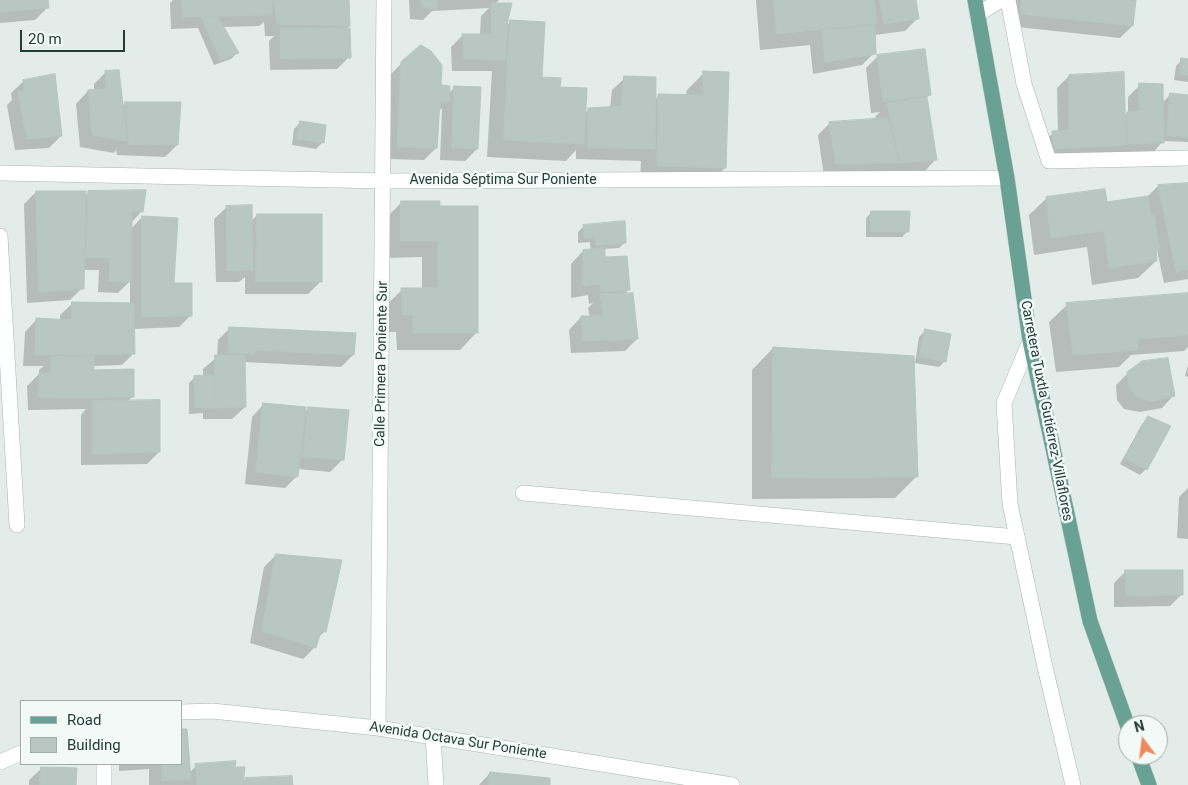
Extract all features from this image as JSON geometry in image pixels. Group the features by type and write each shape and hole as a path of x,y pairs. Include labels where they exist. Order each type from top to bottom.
{"main road":[{"name":"Carretera Tuxtla Gutiérrez-Villaflores","path":"975,0 1007,178 1030,342 1090,621 1124,715"},
{"path":"1142,765 1149,785"}],"street":[{"name":"Calle Primera Poniente Sur","path":"378,728 384,0"},
{"path":"977,16 1001,0"},
{"path":"1008,0 1024,84 1049,161 1188,158"},
{"name":"Avenida Séptima Sur Poniente","path":"0,172 384,181 1007,178"},
{"path":"0,236 18,525"},
{"path":"1030,342 1004,403 1010,504 1073,785"},
{"path":"523,493 1017,537"},
{"name":"Avenida Octava Sur Poniente","path":"182,712 212,711 378,728 732,785"},
{"path":"433,737 436,785"},
{"path":"0,762 20,753"},
{"path":"104,765 104,785"}],"building":[{"path":"0,0 48,0 49,8 0,12"},
{"path":"182,0 272,0 272,15 183,17"},
{"path":"274,0 349,0 350,26 277,24"},
{"path":"421,0 437,0 437,9 422,7"},
{"path":"774,0 874,0 877,23 777,34"},
{"path":"880,0 916,0 919,19 884,24"},
{"path":"1022,0 1136,0 1133,26 1020,14"},
{"path":"492,3 512,3 508,20 505,60 464,59 462,34 491,34"},
{"path":"218,17 239,53 220,60 202,18"},
{"path":"510,20 545,22 542,77 561,78 560,87 587,88 584,144 504,140"},
{"path":"875,25 876,54 825,62 822,31"},
{"path":"281,28 350,28 351,58 281,59"},
{"path":"421,45 431,51 442,65 441,85 450,86 449,102 440,102 437,148 397,147 401,62"},
{"path":"925,49 931,95 883,102 877,55"},
{"path":"1181,58 1188,59 1188,75 1180,74"},
{"path":"119,70 127,141 92,135 88,90 106,89 105,71"},
{"path":"703,71 729,72 726,168 657,166 658,94 703,95"},
{"path":"1124,72 1126,145 1054,149 1052,131 1069,130 1069,75"},
{"path":"55,74 62,136 27,139 18,91 24,91 23,80"},
{"path":"624,76 656,77 655,149 588,148 588,108 621,106"},
{"path":"1139,83 1163,84 1164,143 1127,144 1127,112 1139,111"},
{"path":"454,86 481,87 478,149 452,148"},
{"path":"1170,93 1188,95 1188,137 1167,136"},
{"path":"927,97 937,160 900,163 887,104"},
{"path":"125,102 181,102 178,145 129,144"},
{"path":"888,118 899,163 836,164 829,122"},
{"path":"300,121 326,125 324,143 297,139"},
{"path":"1188,183 1188,269 1176,272 1158,185"},
{"path":"1105,189 1107,202 1148,196 1151,216 1154,215 1160,250 1156,250 1157,261 1109,268 1104,231 1051,238 1046,197"},
{"path":"146,190 143,212 132,211 132,282 109,281 110,258 86,258 88,191"},
{"path":"36,191 86,191 84,289 39,292"},
{"path":"401,201 440,201 440,206 478,206 478,333 413,333 413,315 402,315 401,288 438,288 438,241 401,241"},
{"path":"252,205 253,270 227,271 226,206"},
{"path":"871,211 910,211 909,232 871,232"},
{"path":"257,214 322,214 322,282 256,282"},
{"path":"142,216 178,218 174,283 192,283 192,316 142,317"},
{"path":"625,221 626,243 596,245 595,237 584,238 583,225"},
{"path":"605,248 605,257 627,256 630,290 601,292 600,284 583,286 583,250"},
{"path":"633,293 638,339 583,341 581,316 603,316 600,294"},
{"path":"1188,293 1188,335 1137,339 1138,350 1073,355 1066,303"},
{"path":"72,302 134,303 135,354 35,355 36,318 71,320"},
{"path":"229,327 356,333 354,355 255,350 255,354 228,353"},
{"path":"925,329 951,334 946,362 920,357"},
{"path":"773,347 914,356 918,477 772,478"},
{"path":"215,355 245,355 246,407 215,408"},
{"path":"94,356 94,370 134,369 134,397 39,398 39,373 51,373 51,357"},
{"path":"1168,358 1175,396 1152,401 1136,397 1129,388 1127,372 1142,361"},
{"path":"214,375 214,408 195,408 194,376"},
{"path":"160,400 160,452 92,454 92,401"},
{"path":"263,403 306,407 298,477 256,472"},
{"path":"308,407 349,410 344,460 303,457"},
{"path":"1148,416 1171,426 1147,470 1125,458"},
{"path":"276,554 342,560 326,632 321,631 316,648 262,631"},
{"path":"1125,570 1183,570 1183,595 1126,596"},
{"path":"182,729 187,729 191,779 162,781 161,765 182,765"},
{"path":"236,761 235,767 245,767 243,785 197,785 195,764"},
{"path":"41,767 77,768 76,785 40,785"},
{"path":"490,772 550,778 550,785 489,785"},
{"path":"292,776 293,785 245,785 245,778"}]}
